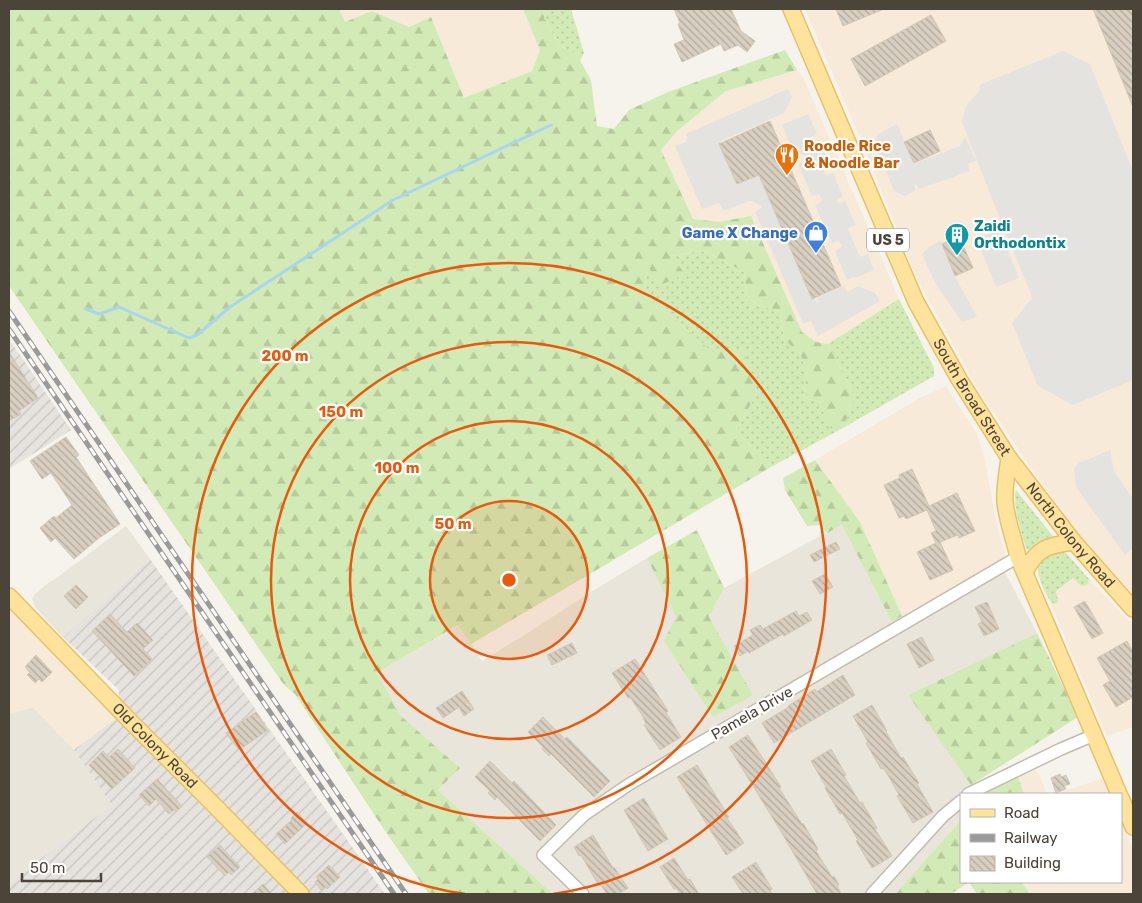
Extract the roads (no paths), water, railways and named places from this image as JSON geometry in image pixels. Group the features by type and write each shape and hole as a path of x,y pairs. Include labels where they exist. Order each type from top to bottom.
{"main road":[{"name":"South Broad Street","path":"791,9 916,302 959,379 1009,458 1005,503 1018,557 1119,793"},
{"name":"North Colony Road","path":"1009,458 1074,542 1133,609"},
{"path":"1025,572 1039,551 1051,545 1074,542"},
{"name":"Old Colony Road","path":"9,596 301,894"},
{"path":"1122,800 1133,827"}],"street":[{"name":"Pamela Drive","path":"583,894 543,855 584,815 628,786 1018,557"},
{"path":"970,793 1094,735"},
{"path":"872,894 943,816 960,802"}],"waterway":[{"path":"86,309 99,314 119,307 189,338 197,335 230,307 393,200 551,125"}],"railway":[{"path":"9,311 406,894"},
{"path":"9,329 394,894"}],"place":[{"name":"Roodle Rice & Noodle Bar","path":"787,176"},
{"name":"Game X Change","path":"816,254"},
{"name":"Zaidi Orthodontix","path":"957,256"}]}
